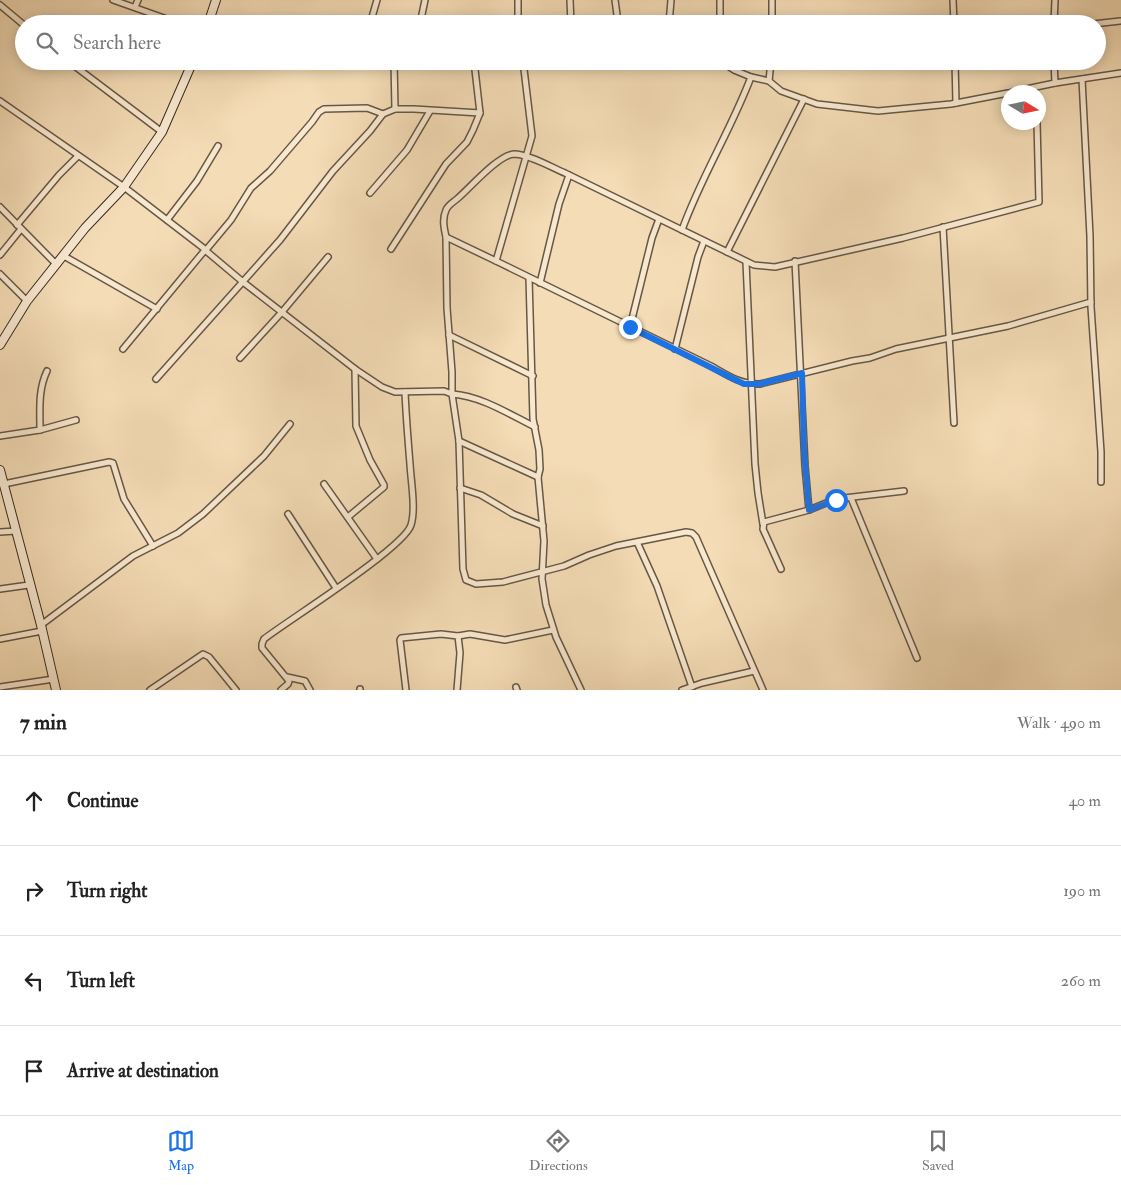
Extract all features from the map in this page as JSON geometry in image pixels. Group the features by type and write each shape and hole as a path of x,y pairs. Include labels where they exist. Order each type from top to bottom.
{"street":[{"path":"113,0 152,15"},
{"path":"135,7 138,0"},
{"path":"211,15 216,0"},
{"path":"373,15 377,0"},
{"path":"422,15 425,0"},
{"path":"518,0 518,15"},
{"path":"570,0 572,15"},
{"path":"616,0 617,15"},
{"path":"670,15 671,0"},
{"path":"720,0 720,15"},
{"path":"772,0 772,15"},
{"path":"954,0 954,15"},
{"path":"1054,15 1055,0"},
{"path":"0,6 15,18"},
{"path":"1106,23 1120,22"},
{"path":"80,70 162,132"},
{"path":"0,345 27,301 85,228 124,187 162,132 189,70"},
{"path":"394,70 395,109"},
{"path":"391,249 446,164 467,142 480,113 475,70"},
{"path":"496,261 532,136 523,70"},
{"path":"734,70 751,77 769,81 781,91 817,104 878,111 956,103 1001,95"},
{"path":"769,81 770,70"},
{"path":"955,70 956,103"},
{"path":"1054,70 1055,83"},
{"path":"1046,86 1121,73"},
{"path":"682,230 690,206 742,101 751,77"},
{"path":"1082,79 1090,236 1091,302 1101,452 1101,482"},
{"path":"727,252 804,99"},
{"path":"0,101 124,187 356,369 390,391 444,391 464,395 484,402 535,426"},
{"path":"124,349 231,220 251,188 270,171 312,122 318,112 329,108 348,107 367,108 383,114"},
{"path":"156,379 280,240 333,171 370,132 383,114 395,109 480,113"},
{"path":"370,193 407,150 430,111"},
{"path":"763,690 694,534 686,532 616,546 564,566 504,582 476,584 466,580 463,569 459,441 452,394 446,237 443,221 447,208 477,178 503,159 514,154 532,157 540,163 569,175 746,262 754,265 775,267 1039,202 1037,130"},
{"path":"167,220 197,181 218,146"},
{"path":"0,255 59,175 78,156"},
{"path":"540,283 559,204 569,175"},
{"path":"0,207 56,264"},
{"path":"630,327 652,238 659,219"},
{"path":"943,227 954,423"},
{"path":"446,237 740,382 751,384 760,384 870,358 896,349 1008,326 1091,302"},
{"path":"675,349 698,257 704,241"},
{"path":"64,256 157,309"},
{"path":"240,358 328,257"},
{"path":"795,261 809,510"},
{"path":"746,262 758,493 763,524 781,569"},
{"path":"0,274 27,301"},
{"path":"529,278 535,426 539,450 540,469 538,477 544,541 542,571 546,605 554,630 581,690"},
{"path":"450,335 533,376"},
{"path":"348,517 384,487 356,426 356,369"},
{"path":"40,430 39,399 42,380 47,371"},
{"path":"281,690 288,684 287,677 262,648 264,639 378,559 407,533 411,526 413,517 405,392"},
{"path":"0,436 40,430 76,420"},
{"path":"0,639 42,628 133,556 178,533 203,514 264,456 290,424"},
{"path":"459,441 538,477"},
{"path":"4,484 111,462 124,498 153,546"},
{"path":"0,470 42,628 56,690"},
{"path":"324,484 378,559"},
{"path":"460,488 481,496 513,514 543,526"},
{"path":"763,524 764,522 809,510 836,500 904,491"},
{"path":"851,498 917,658"},
{"path":"288,514 336,588"},
{"path":"0,532 16,531"},
{"path":"637,542 657,586 692,687"},
{"path":"0,589 30,585"},
{"path":"406,690 400,644 401,638 441,634 458,636 466,633 505,640 554,630"},
{"path":"457,690 460,653 458,636"},
{"path":"150,690 203,654 207,654 236,690"},
{"path":"682,690 754,671"},
{"path":"287,677 305,681 310,690"},
{"path":"0,688 54,679"}],"route":[{"path":"630,327 712,366 744,384 760,384 802,373 804,451 809,510 836,500"}]}
